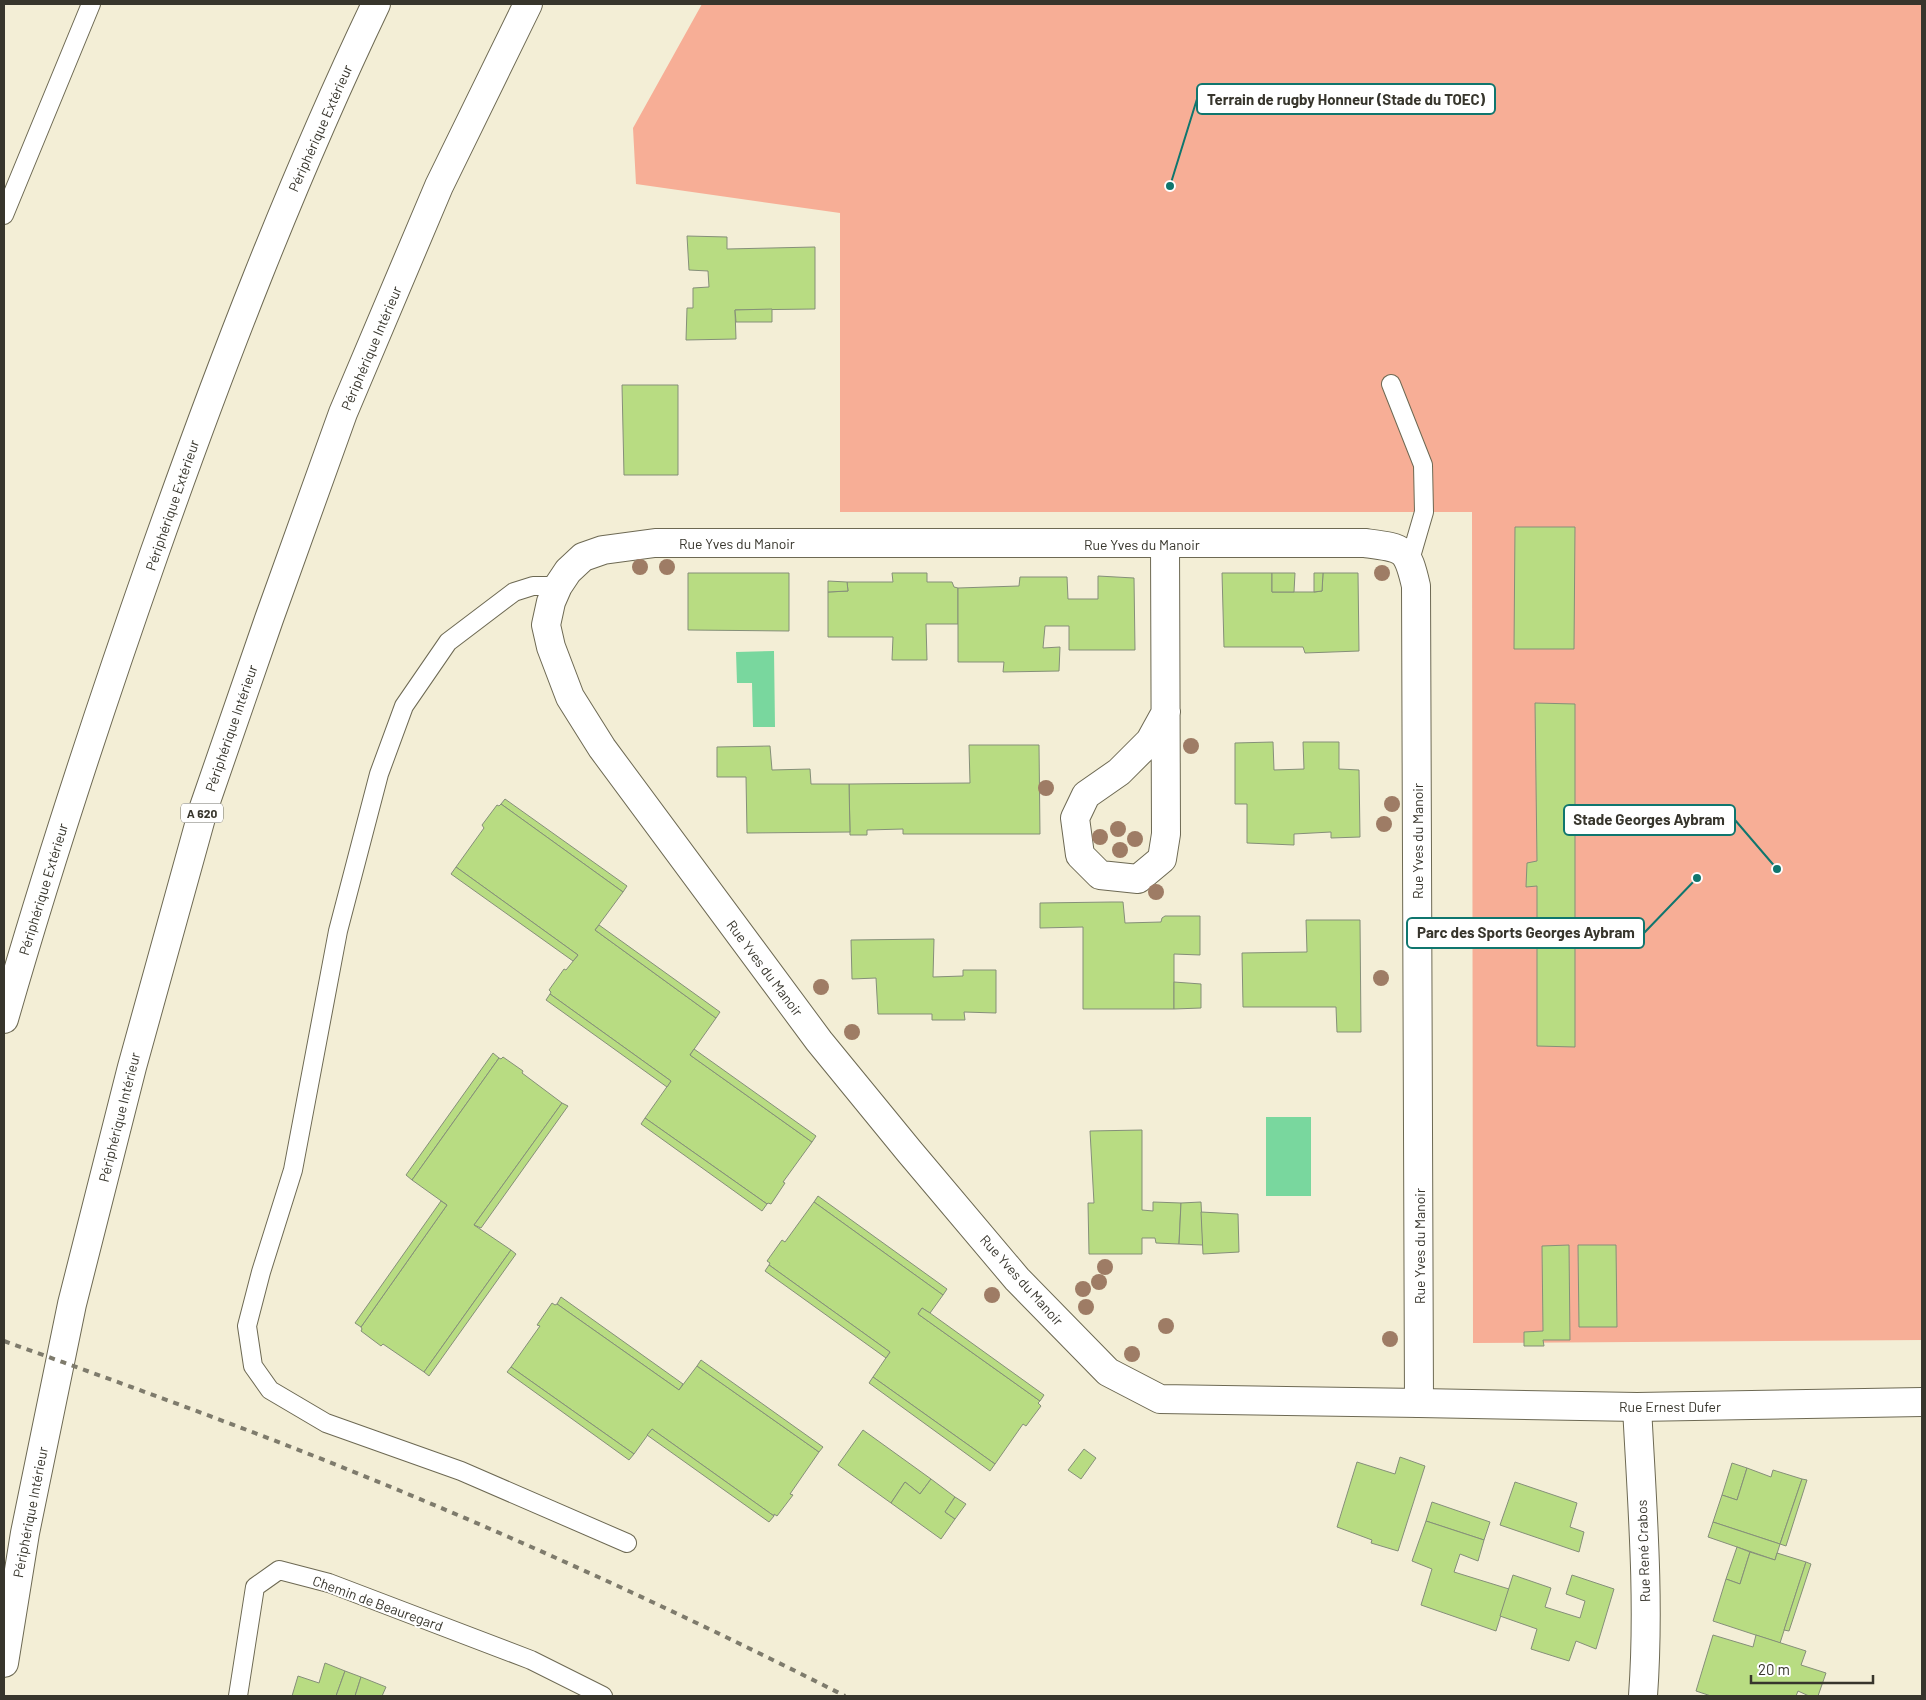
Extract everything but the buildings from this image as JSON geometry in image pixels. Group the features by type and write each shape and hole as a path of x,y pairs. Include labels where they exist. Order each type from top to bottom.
{"main road":[{"name":"Périphérique Extérieur","path":"4,1019 36,905 106,692 201,422 288,198 376,4"},
{"name":"Périphérique Intérieur","path":"4,1662 25,1533 72,1304 132,1066 204,807 269,618 344,413 440,186 528,4"},
{"name":"Rue Yves du Manoir","path":"655,543 1165,544 1365,543 1395,547 1410,560 1416,586 1419,1403 1160,1399 1108,1372 1017,1278 819,1041 602,748 570,697 551,648 546,625 551,602 558,586 568,571 583,557 603,550 655,543"},
{"path":"1165,544 1166,712 1166,834 1162,859 1138,879 1100,875 1080,855 1075,818 1086,795 1119,772 1150,741 1166,712"},
{"name":"Rue Ernest Dufer","path":"1419,1403 1637,1406 1922,1402"},
{"name":"Rue René Crabos","path":"1637,1406 1645,1572 1643,1696"}],"lane":[{"path":"5,207 90,4"},
{"path":"1391,384 1423,464 1424,512 1410,560"},
{"path":"558,586 533,586 514,592 448,642 404,706 379,774 338,931 294,1170 261,1272 247,1326 252,1366 270,1390 326,1423 461,1471 626,1543"},
{"name":"Chemin de Beauregard","path":"238,1696 256,1586 279,1570 329,1582 531,1660 604,1696"}],"shaded area":[{"path":"702,4 1922,4 1922,1340 1473,1343 1472,512 840,512 840,213 636,184 633,128"},
{"path":"774,651 775,727 753,727 752,683 737,683 736,652"},
{"path":"1266,1117 1311,1117 1311,1196 1266,1196"}],"railway":[{"path":"4,1341 244,1429 444,1509 618,1586 845,1696"}],"place":[{"name":"Terrain de rugby Honneur (Stade du TOEC)","path":"1170,186"},
{"name":"Stade Georges Aybram","path":"1777,869"},
{"name":"Parc des Sports Georges Aybram","path":"1697,878"}]}
